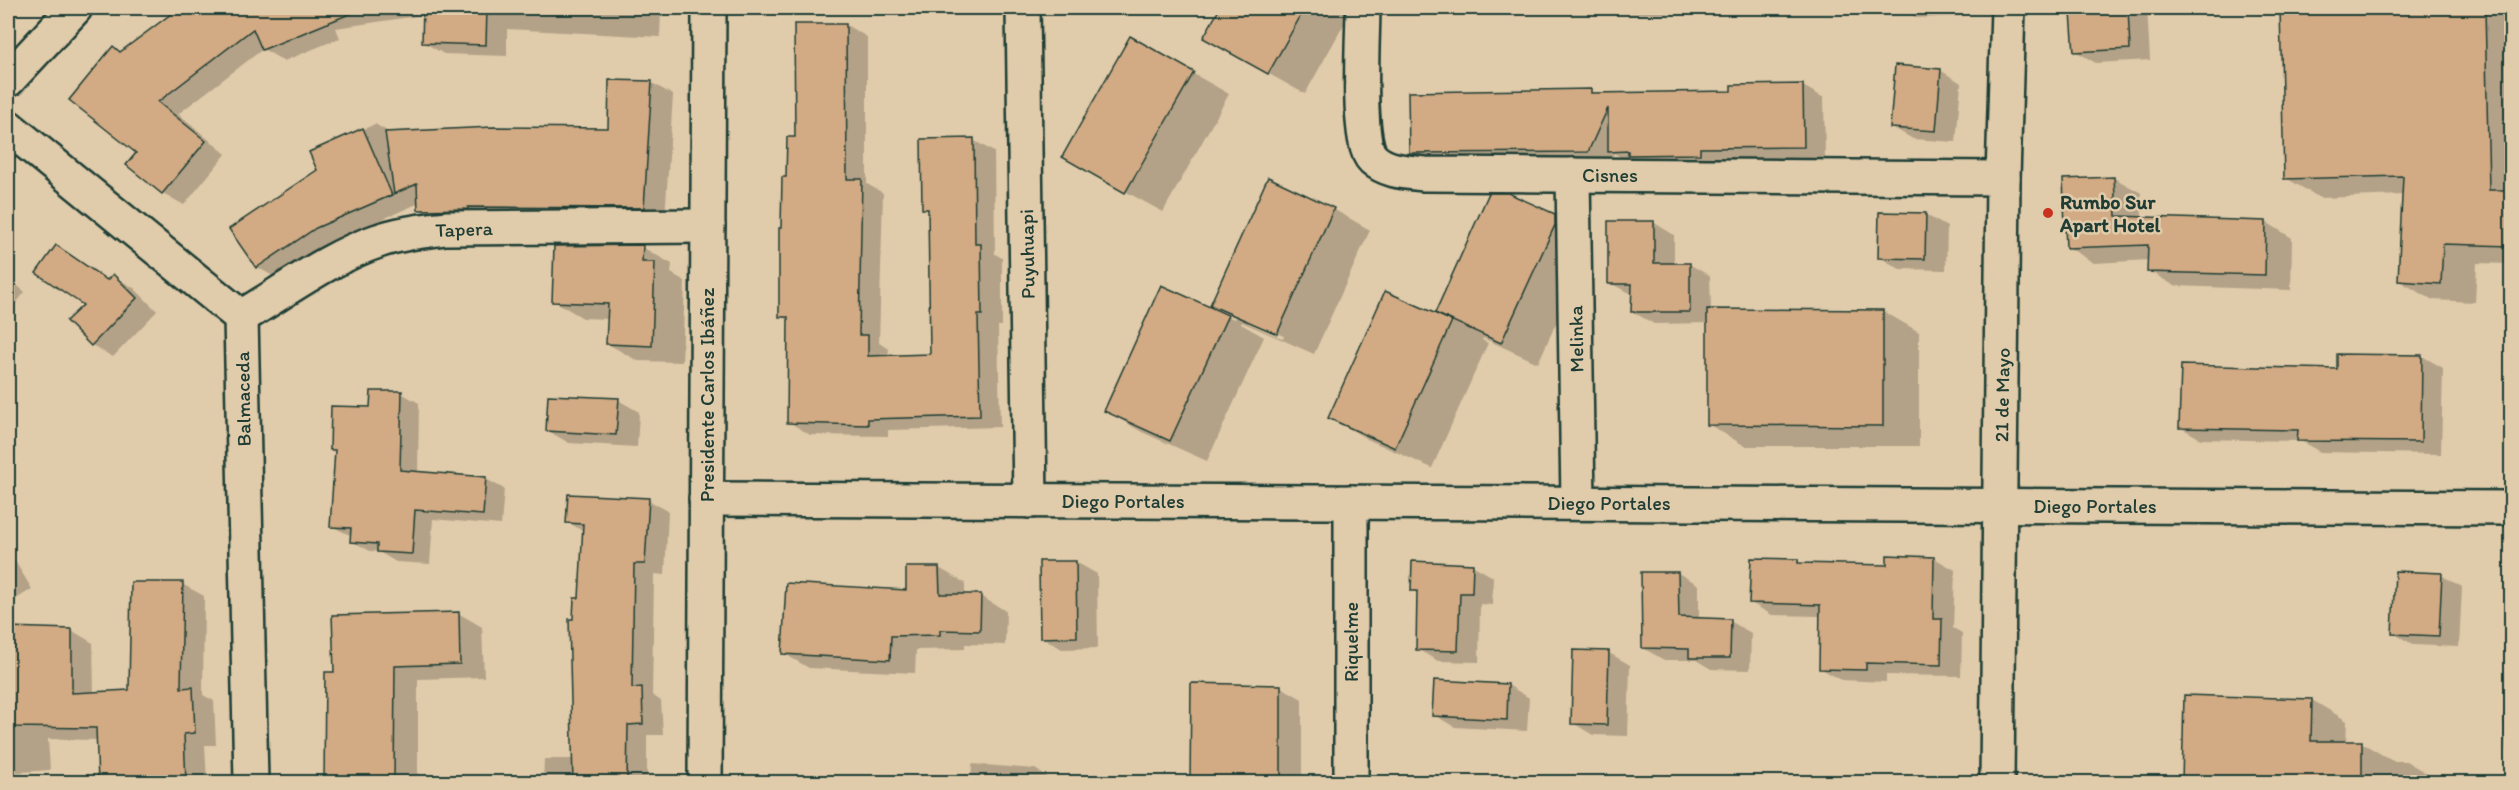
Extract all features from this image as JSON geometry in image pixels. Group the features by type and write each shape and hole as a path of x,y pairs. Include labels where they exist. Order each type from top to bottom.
{"street":[{"path":"8,80 75,8"},
{"name":"Presidente Carlos Ibáñez","path":"705,783 710,8"},
{"name":"Puyuhuapi","path":"1023,8 1030,501"},
{"name":"Cisnes","path":"1363,8 1362,116 1364,136 1370,157 1380,165 1397,171 1425,174 2003,178"},
{"name":"21 de Mayo","path":"1997,783 2003,178 2008,8"},
{"path":"8,127 241,317"},
{"name":"Melinka","path":"1574,175 1578,503"},
{"name":"Tapera","path":"241,317 350,252 379,240 410,233 446,228 708,226"},
{"name":"Balmaceda","path":"241,317 251,783"},
{"name":"Diego Portales","path":"706,499 2511,508"},
{"name":"Riquelme","path":"1351,502 1351,783"}],"building":[{"path":"179,8 364,8 262,50 253,29 158,102 206,141 162,194 126,165 136,153 69,100 113,46 120,52"},
{"path":"423,8 487,8 486,45 422,43"},
{"path":"1220,8 1305,8 1268,74 1203,38"},
{"path":"2085,8 2128,8 2130,49 2074,52 2071,13 2085,12"},
{"path":"2280,8 2374,8 2375,13 2431,11 2431,8 2485,8 2489,190 2511,190 2511,246 2443,244 2441,284 2398,281 2403,176 2284,179"},
{"path":"794,24 846,24 847,179 862,179 859,335 868,335 868,356 930,354 928,209 922,209 921,139 974,138 975,244 981,244 982,315 978,315 980,416 868,419 868,425 787,423 788,317 779,317 779,228 781,228 782,177 786,177 787,137 795,137"},
{"path":"1130,36 1194,72 1125,193 1062,157"},
{"path":"1895,65 1941,69 1936,131 1890,128"},
{"path":"609,80 652,81 644,208 468,207 468,209 418,210 417,184 394,194 385,132 493,127 608,128"},
{"path":"1803,84 1804,147 1700,148 1700,154 1628,155 1628,151 1608,152 1608,108 1588,152 1409,153 1408,92 1591,89 1591,93 1731,91 1731,85"},
{"path":"363,128 392,195 316,228 256,268 229,229 317,170 309,152"},
{"path":"1268,177 1334,208 1277,334 1210,305"},
{"path":"2114,177 2116,216 2266,221 2265,275 2147,272 2148,245 2066,248 2063,179"},
{"path":"1489,193 1508,193 1555,214 1555,225 1501,343 1435,313"},
{"path":"1879,212 1926,213 1925,259 1878,258"},
{"path":"1608,221 1654,221 1654,263 1690,263 1690,312 1631,312 1632,284 1608,284"},
{"path":"56,245 107,280 113,274 137,298 91,346 66,321 83,305 36,273"},
{"path":"643,245 642,262 655,262 652,346 606,344 608,304 552,302 554,246"},
{"path":"1161,285 1228,315 1170,441 1104,411"},
{"path":"1385,291 1452,321 1395,448 1328,418"},
{"path":"1707,309 1883,310 1883,426 1707,425"},
{"path":"2337,354 2422,355 2421,442 2297,441 2298,430 2179,428 2181,365 2337,369"},
{"path":"371,391 402,391 400,470 486,477 483,515 415,510 412,554 377,552 377,544 350,542 351,528 330,527 335,450 330,450 331,406 370,407"},
{"path":"548,395 619,398 616,435 546,431"},
{"path":"568,494 649,498 645,564 634,564 632,688 642,687 643,724 628,725 627,783 573,783 569,619 573,619 574,598 579,598 583,524 566,523"},
{"path":"1887,555 1934,557 1933,619 1942,619 1941,665 1866,663 1866,670 1819,669 1820,605 1749,603 1751,558 1798,559 1798,563 1887,565"},
{"path":"1039,561 1076,561 1077,637 1040,638"},
{"path":"1412,561 1473,564 1472,593 1460,593 1458,651 1416,650 1417,591 1411,591"},
{"path":"906,567 939,567 940,594 981,594 980,631 940,630 940,635 891,636 890,660 782,654 786,583 906,590"},
{"path":"2395,571 2442,573 2439,636 2392,634"},
{"path":"1641,572 1678,572 1679,617 1731,619 1730,658 1689,658 1689,649 1642,648"},
{"path":"131,582 183,582 181,688 193,687 195,733 184,734 186,783 98,783 96,728 8,727 8,627 72,629 72,693 129,690"},
{"path":"459,612 460,664 395,666 394,783 324,783 325,672 334,672 332,615"},
{"path":"1573,650 1609,651 1607,725 1571,724"},
{"path":"1434,680 1508,684 1507,720 1432,716"},
{"path":"1191,683 1281,685 1281,783 1190,783"},
{"path":"2184,695 2312,699 2311,741 2362,741 2362,783 2182,783"}],"place":[{"name":"Rumbo Sur Apart Hotel","path":"2048,213"}]}
